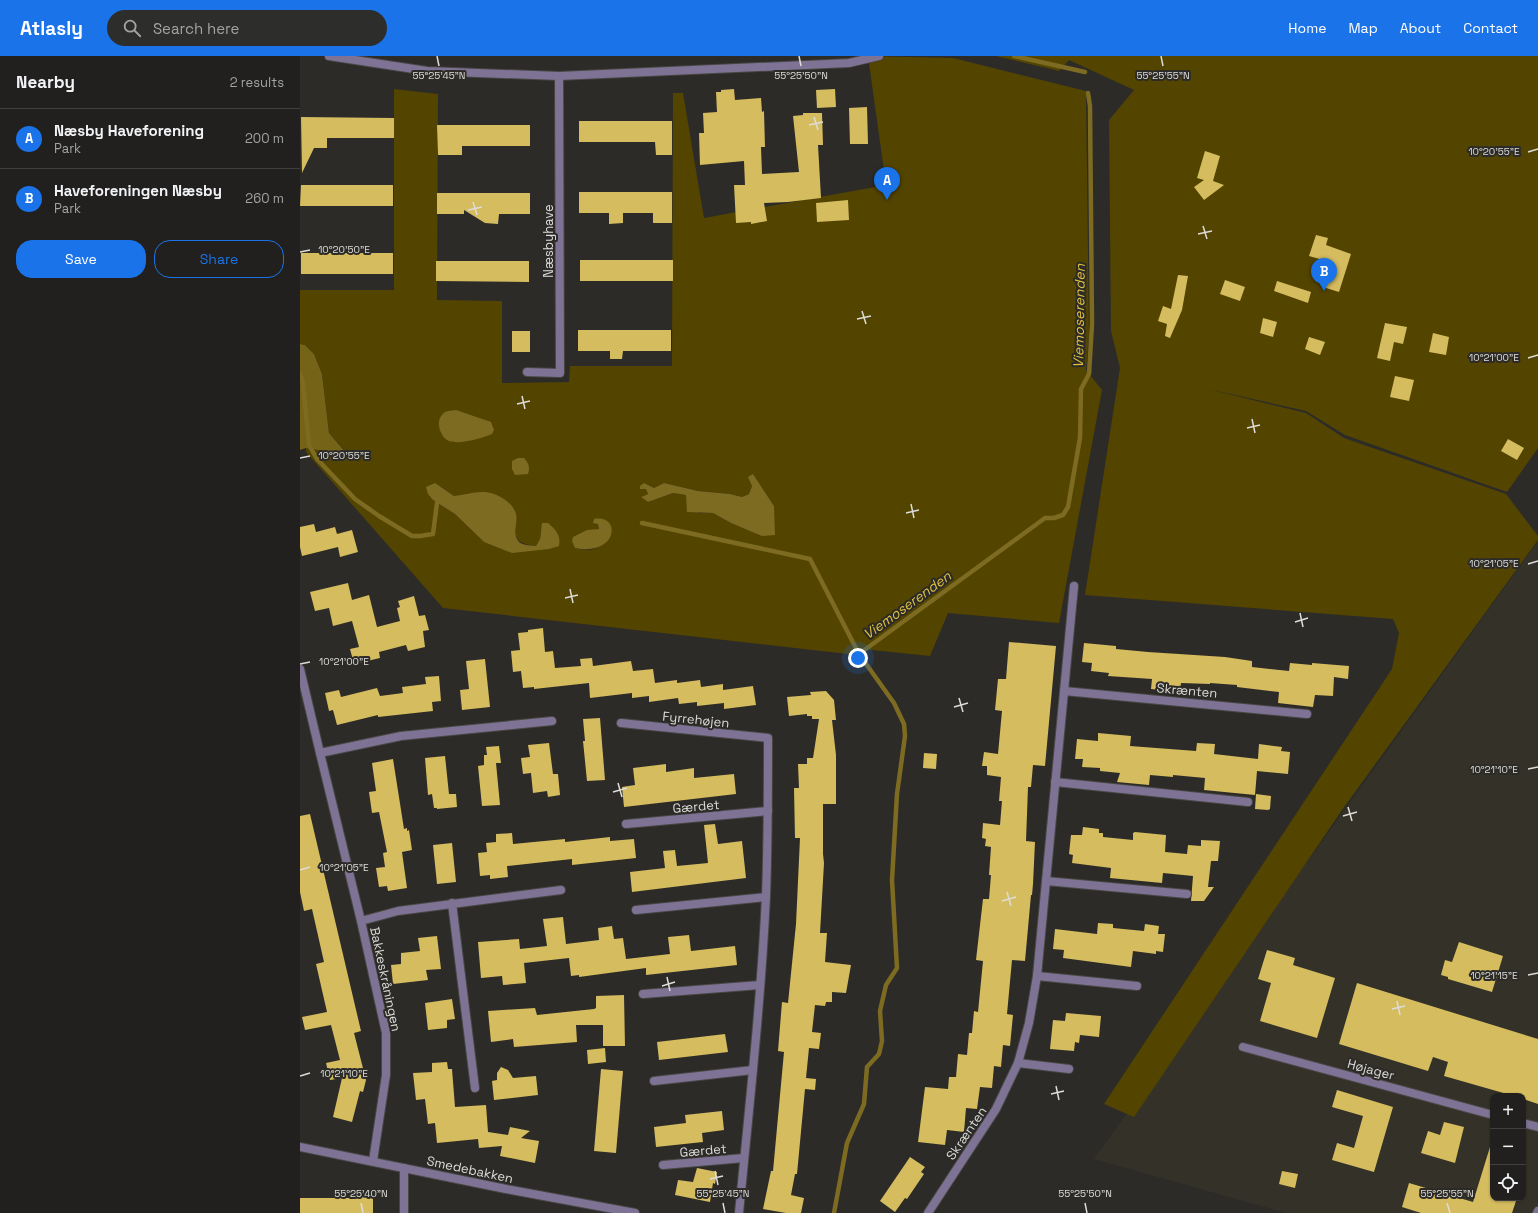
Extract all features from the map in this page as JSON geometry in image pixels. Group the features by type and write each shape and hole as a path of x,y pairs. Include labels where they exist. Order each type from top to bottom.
{"street":[{"path":"329,56 427,72 560,76 848,63 879,56"},
{"name":"Næsbyhave","path":"527,372 560,373 560,76"},
{"name":"Skrænten","path":"928,1213 996,1109 1018,1063 1029,1023 1037,976 1074,586"},
{"name":"Bakkeskråningen","path":"300,669 362,921 386,1033 386,1075 373,1161"},
{"name":"Skrænten","path":"1064,691 1307,714"},
{"path":"320,753 401,736 552,721"},
{"name":"Fyrrehøjen","path":"621,723 768,738"},
{"name":"Gærdet","path":"739,1213 753,1070 766,897 768,738"},
{"path":"1055,782 1248,802"},
{"name":"Gærdet","path":"626,824 768,812"},
{"path":"1046,881 1187,894"},
{"name":"Bakkeskråningen","path":"362,921 398,912 452,903 561,890"},
{"path":"636,910 766,897"},
{"path":"452,903 475,1088"},
{"path":"1037,976 1137,986"},
{"path":"643,994 760,985"},
{"name":"Højager","path":"1243,1047 1490,1114"},
{"path":"1018,1063 1069,1069"},
{"path":"654,1081 753,1070"},
{"path":"1526,1124 1538,1127"},
{"name":"Smedebakken","path":"300,1147 635,1213"},
{"name":"Gærdet","path":"663,1165 744,1158"},
{"path":"404,1168 404,1213"}],"shaded area":[{"path":"868,56 953,58 1086,91 1089,336 1086,370 1102,390 1059,623 948,613 930,656 862,649 866,656 443,608 306,452 306,448 348,454 329,433 322,374 314,354 305,345 300,344 300,290 394,290 394,89 438,94 437,300 502,301 502,383 569,382 570,366 672,366 673,93 683,93 704,218 886,185","holes":["753,474 774,506 762,535 731,523 713,513 699,513 687,495 673,493 648,502 641,497 648,494 644,483 654,488 664,483 698,491 730,494 742,497 749,494 752,486","435,483 454,496 516,515 515,529 519,541 528,545 536,546 540,539 541,530 549,549 484,542 455,514 433,500","598,524 612,532 604,542 596,548 588,550 575,548 596,529 599,529"]},
{"path":"996,56 1538,56 1538,448 1507,492 1345,435 1306,411 1208,389 1306,413 1344,438 1506,494 1538,536 1538,540 1342,810 1134,1117 1104,1104 1392,669 1399,633 1393,619 1085,595 1120,368 1111,331 1109,120 1134,90 1069,60 1059,71"},
{"path":"300,344 305,345 314,354 322,374 329,433 348,455 306,448 300,450"},
{"path":"456,410 491,422 494,430 492,434 465,442 453,442 446,439 440,430 440,418 445,412"},
{"path":"518,458 524,458 527,462 529,468 528,474 515,475 512,469 512,461"},
{"path":"753,474 774,506 775,535 762,536 731,523 713,513 687,512 686,495 673,493 648,502 641,497 648,494 646,489 640,489 640,486 644,483 654,488 664,483 698,491 730,494 742,497 749,494 752,486 748,477"},
{"path":"435,483 454,496 475,492 487,492 498,495 511,505 516,514 515,530 517,539 520,543 536,546 540,539 542,523 548,523 557,533 559,546 549,549 512,553 484,542 455,514 433,500 428,494 426,487"},
{"path":"594,519 603,519 609,523 612,528 611,535 600,547 589,549 575,548 572,541 573,537 587,530 599,529 598,524 593,523"},
{"path":"1538,541 1538,1213 1286,1213 1094,1159"}],"building":[{"path":"734,89 735,100 761,98 762,112 764,111 765,147 761,147 762,174 799,172 793,116 803,115 803,113 822,113 823,145 818,145 821,198 764,203 767,221 751,224 751,222 736,223 734,185 745,185 744,161 700,165 699,133 704,133 703,113 717,112 716,92"},
{"path":"835,89 836,107 817,108 816,90"},
{"path":"867,107 868,144 850,144 849,108"},
{"path":"301,117 394,118 394,138 327,138 327,148 314,148 302,173"},
{"path":"579,121 672,121 672,155 656,155 655,142 579,142"},
{"path":"437,125 530,125 530,146 462,146 462,155 438,155"},
{"path":"1205,151 1220,156 1213,181 1224,185 1204,200 1194,187 1204,180 1197,178"},
{"path":"301,185 393,185 393,206 300,206"},
{"path":"579,192 672,192 672,223 653,223 653,213 623,213 623,223 609,224 609,213 579,213"},
{"path":"437,193 530,193 530,214 499,214 498,224 485,223 464,210 464,214 437,214"},
{"path":"848,200 849,220 817,222 816,203"},
{"path":"1316,235 1328,238 1326,245 1351,254 1339,292 1323,287 1330,262 1309,256"},
{"path":"301,253 393,253 393,274 301,274"},
{"path":"580,260 673,260 673,281 580,281"},
{"path":"436,261 529,261 529,282 436,281"},
{"path":"1178,275 1188,276 1182,310 1170,338 1165,336 1167,324 1158,321 1163,306 1171,309"},
{"path":"1225,280 1245,287 1240,301 1220,294"},
{"path":"1277,281 1311,292 1308,303 1274,291"},
{"path":"1263,318 1277,322 1273,337 1260,333"},
{"path":"1385,323 1407,327 1403,344 1394,342 1390,361 1377,358"},
{"path":"578,330 671,330 671,351 623,351 622,359 610,359 610,351 578,351"},
{"path":"512,331 530,331 530,352 512,352"},
{"path":"1433,333 1449,337 1446,355 1429,352"},
{"path":"1309,337 1325,342 1320,355 1305,349"},
{"path":"1395,376 1414,380 1409,401 1390,397"},
{"path":"1508,439 1524,448 1517,460 1501,451"},
{"path":"314,524 316,532 335,527 337,534 352,530 358,552 340,557 338,547 302,556 300,547 300,527"},
{"path":"348,583 352,600 369,595 377,627 400,621 397,608 400,607 398,601 414,596 419,616 425,615 429,630 423,631 425,647 408,651 406,645 379,652 380,658 354,664 350,649 359,647 352,621 333,626 329,608 315,611 310,592"},
{"path":"543,628 545,652 553,651 555,668 581,666 580,659 592,658 593,666 631,661 633,671 653,669 655,683 677,680 677,683 700,680 701,687 723,684 723,690 753,686 756,705 724,709 724,703 697,706 697,702 679,704 678,698 649,702 649,696 632,698 632,693 590,698 589,683 534,689 534,687 523,688 521,671 513,672 511,651 520,650 518,633"},
{"path":"1009,642 1056,646 1045,766 1033,765 1031,787 1028,787 1026,841 1035,842 1033,884 1025,961 1012,960 1007,1014 1013,1015 1010,1046 1003,1045 1001,1067 994,1066 992,1088 980,1087 977,1109 966,1108 964,1132 947,1130 945,1145 918,1142 925,1087 948,1089 949,1077 956,1077 958,1054 967,1055 969,1033 972,1033 974,1011 978,1012 983,961 976,960 983,899 989,899 991,875 989,875 991,847 985,846 986,839 982,838 983,823 1000,825 1002,801 999,801 1001,777 987,775 987,766 982,766 984,752 998,754 1002,711 995,710 998,679 1006,679"},
{"path":"1084,643 1116,646 1116,649 1225,657 1252,661 1252,667 1289,671 1290,663 1349,666 1348,679 1334,677 1333,696 1315,695 1313,707 1278,703 1279,692 1237,687 1237,685 1181,683 1180,692 1151,689 1152,679 1108,676 1109,673 1091,671 1092,663 1082,662"},
{"path":"485,659 490,707 462,710 460,690 469,689 466,661"},
{"path":"439,676 441,701 432,702 433,711 378,717 378,715 337,725 333,710 329,711 325,693 339,690 341,697 377,688 380,696 403,693 402,687 426,684 425,677"},
{"path":"826,691 834,700 836,720 832,720 836,755 836,804 823,804 824,863 820,933 827,933 825,962 851,965 846,993 832,992 832,1002 826,1002 825,1006 815,1005 812,1032 821,1033 819,1049 809,1048 806,1078 816,1079 815,1090 805,1089 797,1174 795,1174 791,1195 804,1198 801,1213 786,1213 763,1209 771,1171 773,1171 784,1052 778,1051 782,1002 788,1003 796,924 800,838 795,838 794,788 799,788 798,764 807,764 807,758 813,758 819,719 812,719 812,716 807,716 807,714 789,716 787,697 811,695 810,692"},
{"path":"600,718 605,780 587,781 583,741 585,741 583,719"},
{"path":"1098,733 1131,736 1130,746 1196,751 1197,743 1215,744 1214,754 1258,759 1259,744 1282,747 1281,751 1290,752 1288,774 1257,771 1255,795 1204,790 1205,778 1173,775 1173,777 1150,775 1149,785 1117,782 1120,773 1100,771 1100,768 1082,767 1083,759 1075,759 1077,739 1098,741"},
{"path":"549,743 553,774 558,774 560,795 548,797 547,791 533,793 531,773 523,774 521,758 530,757 528,745"},
{"path":"499,746 501,763 496,763 500,805 482,806 478,766 484,765 484,755 487,755 486,747"},
{"path":"924,753 937,754 936,769 923,768"},
{"path":"445,756 449,794 456,794 457,807 437,809 434,808 432,794 428,795 425,758"},
{"path":"393,759 404,829 407,828 407,831 409,830 412,850 402,852 407,888 388,891 387,886 379,887 376,868 385,867 383,853 387,852 379,812 372,813 369,792 376,791 372,763"},
{"path":"666,764 666,772 694,768 694,778 734,774 736,794 624,807 622,787 635,785 633,768"},
{"path":"1256,794 1271,796 1270,809 1255,809"},
{"path":"310,814 361,1031 354,1033 366,1080 363,1092 360,1091 352,1122 333,1117 342,1078 330,1080 326,1063 340,1060 331,1025 305,1030 302,1017 327,1012 316,964 324,962 312,909 304,911 300,892 300,816"},
{"path":"715,824 718,844 742,841 746,878 632,892 630,872 665,868 663,851 675,850 677,866 708,863 704,825"},
{"path":"1083,827 1099,829 1099,833 1103,833 1103,837 1133,840 1133,833 1135,832 1166,835 1165,852 1187,854 1188,845 1201,846 1201,840 1220,841 1218,861 1211,861 1208,887 1214,887 1204,901 1191,901 1193,876 1163,873 1162,883 1110,878 1111,868 1072,863 1073,855 1069,854 1071,835 1082,835"},
{"path":"512,833 513,844 565,839 565,842 610,837 610,841 634,839 636,858 572,865 572,859 507,866 508,877 490,879 490,875 480,876 478,853 487,852 486,843 496,842 496,834"},
{"path":"452,843 456,882 437,884 433,845"},
{"path":"563,917 566,944 599,940 598,928 612,926 614,939 623,938 626,959 670,954 668,937 689,935 691,951 735,946 737,965 646,975 646,968 579,977 579,975 571,976 569,958 524,963 526,983 503,985 502,976 481,978 478,942 519,939 520,949 547,946 543,919"},
{"path":"1098,923 1113,924 1113,928 1144,931 1145,924 1159,926 1158,934 1165,934 1163,952 1156,951 1156,954 1133,951 1131,967 1063,958 1064,950 1053,949 1055,929 1097,934"},
{"path":"437,936 441,969 426,970 428,980 393,984 391,965 401,964 401,953 420,951 418,938"},
{"path":"1459,942 1503,956 1492,992 1448,979 1448,977 1441,975 1445,960 1452,962"},
{"path":"1267,950 1295,958 1293,965 1335,978 1317,1038 1260,1021 1271,983 1258,979"},
{"path":"1357,983 1538,1039 1538,1104 1526,1100 1526,1093 1504,1093 1444,1076 1448,1062 1433,1057 1428,1071 1339,1044"},
{"path":"624,995 625,1046 603,1046 603,1025 576,1025 577,1042 514,1047 513,1039 491,1042 488,1011 535,1008 537,1015 594,1009 596,1008 596,996"},
{"path":"452,999 455,1019 447,1020 447,1028 428,1030 425,1003"},
{"path":"1066,1013 1101,1016 1099,1037 1080,1035 1079,1043 1075,1042 1074,1051 1050,1049 1053,1020 1065,1021"},
{"path":"725,1034 728,1052 659,1060 657,1042"},
{"path":"605,1048 606,1062 588,1064 587,1050"},
{"path":"447,1062 448,1069 452,1069 455,1107 486,1105 488,1132 508,1135 510,1127 530,1131 521,1138 539,1141 535,1163 500,1156 502,1146 479,1148 478,1139 437,1143 435,1123 428,1124 425,1099 416,1100 413,1073 432,1072 432,1063"},
{"path":"501,1067 508,1070 513,1078 536,1076 538,1095 494,1100 492,1081 497,1080 497,1073"},
{"path":"601,1069 623,1071 616,1153 594,1151"},
{"path":"1337,1090 1393,1107 1374,1172 1332,1160 1337,1143 1354,1148 1363,1116 1332,1107"},
{"path":"722,1111 724,1130 702,1133 703,1142 656,1147 654,1127 686,1123 685,1115"},
{"path":"1444,1122 1464,1127 1455,1163 1421,1153 1428,1131 1440,1135"},
{"path":"1490,1147 1490,1201 1516,1201 1512,1213 1421,1213 1402,1207 1409,1183 1473,1202"},
{"path":"910,1157 925,1167 921,1172 924,1174 907,1199 905,1198 895,1212 880,1201"},
{"path":"697,1168 717,1172 715,1184 713,1183 710,1202 675,1195 678,1180 693,1182"},
{"path":"1282,1171 1298,1174 1295,1188 1279,1184"},
{"path":"351,1191 373,1191 373,1213 300,1213 300,1198 350,1198"}],"waterway":[{"name":"Viemoserenden","path":"1014,56 1085,72"},
{"name":"Viemoserenden","path":"834,1213 847,1143 864,1104 867,1067 879,1054 882,1041 880,1011 886,985 897,968 892,880 897,794 905,736 904,724 894,703 859,654 1045,518 1054,518 1063,515 1068,507 1080,438 1081,389 1089,374 1092,324 1090,106 1088,93"},
{"path":"300,374 303,383 309,445 317,459 355,499 412,536 433,534 437,503"},
{"path":"642,523 810,559 859,654"}],"place":[{"name":"Næsby Haveforening","path":"887,200"},
{"name":"Haveforeningen Næsby","path":"1324,291"}]}
